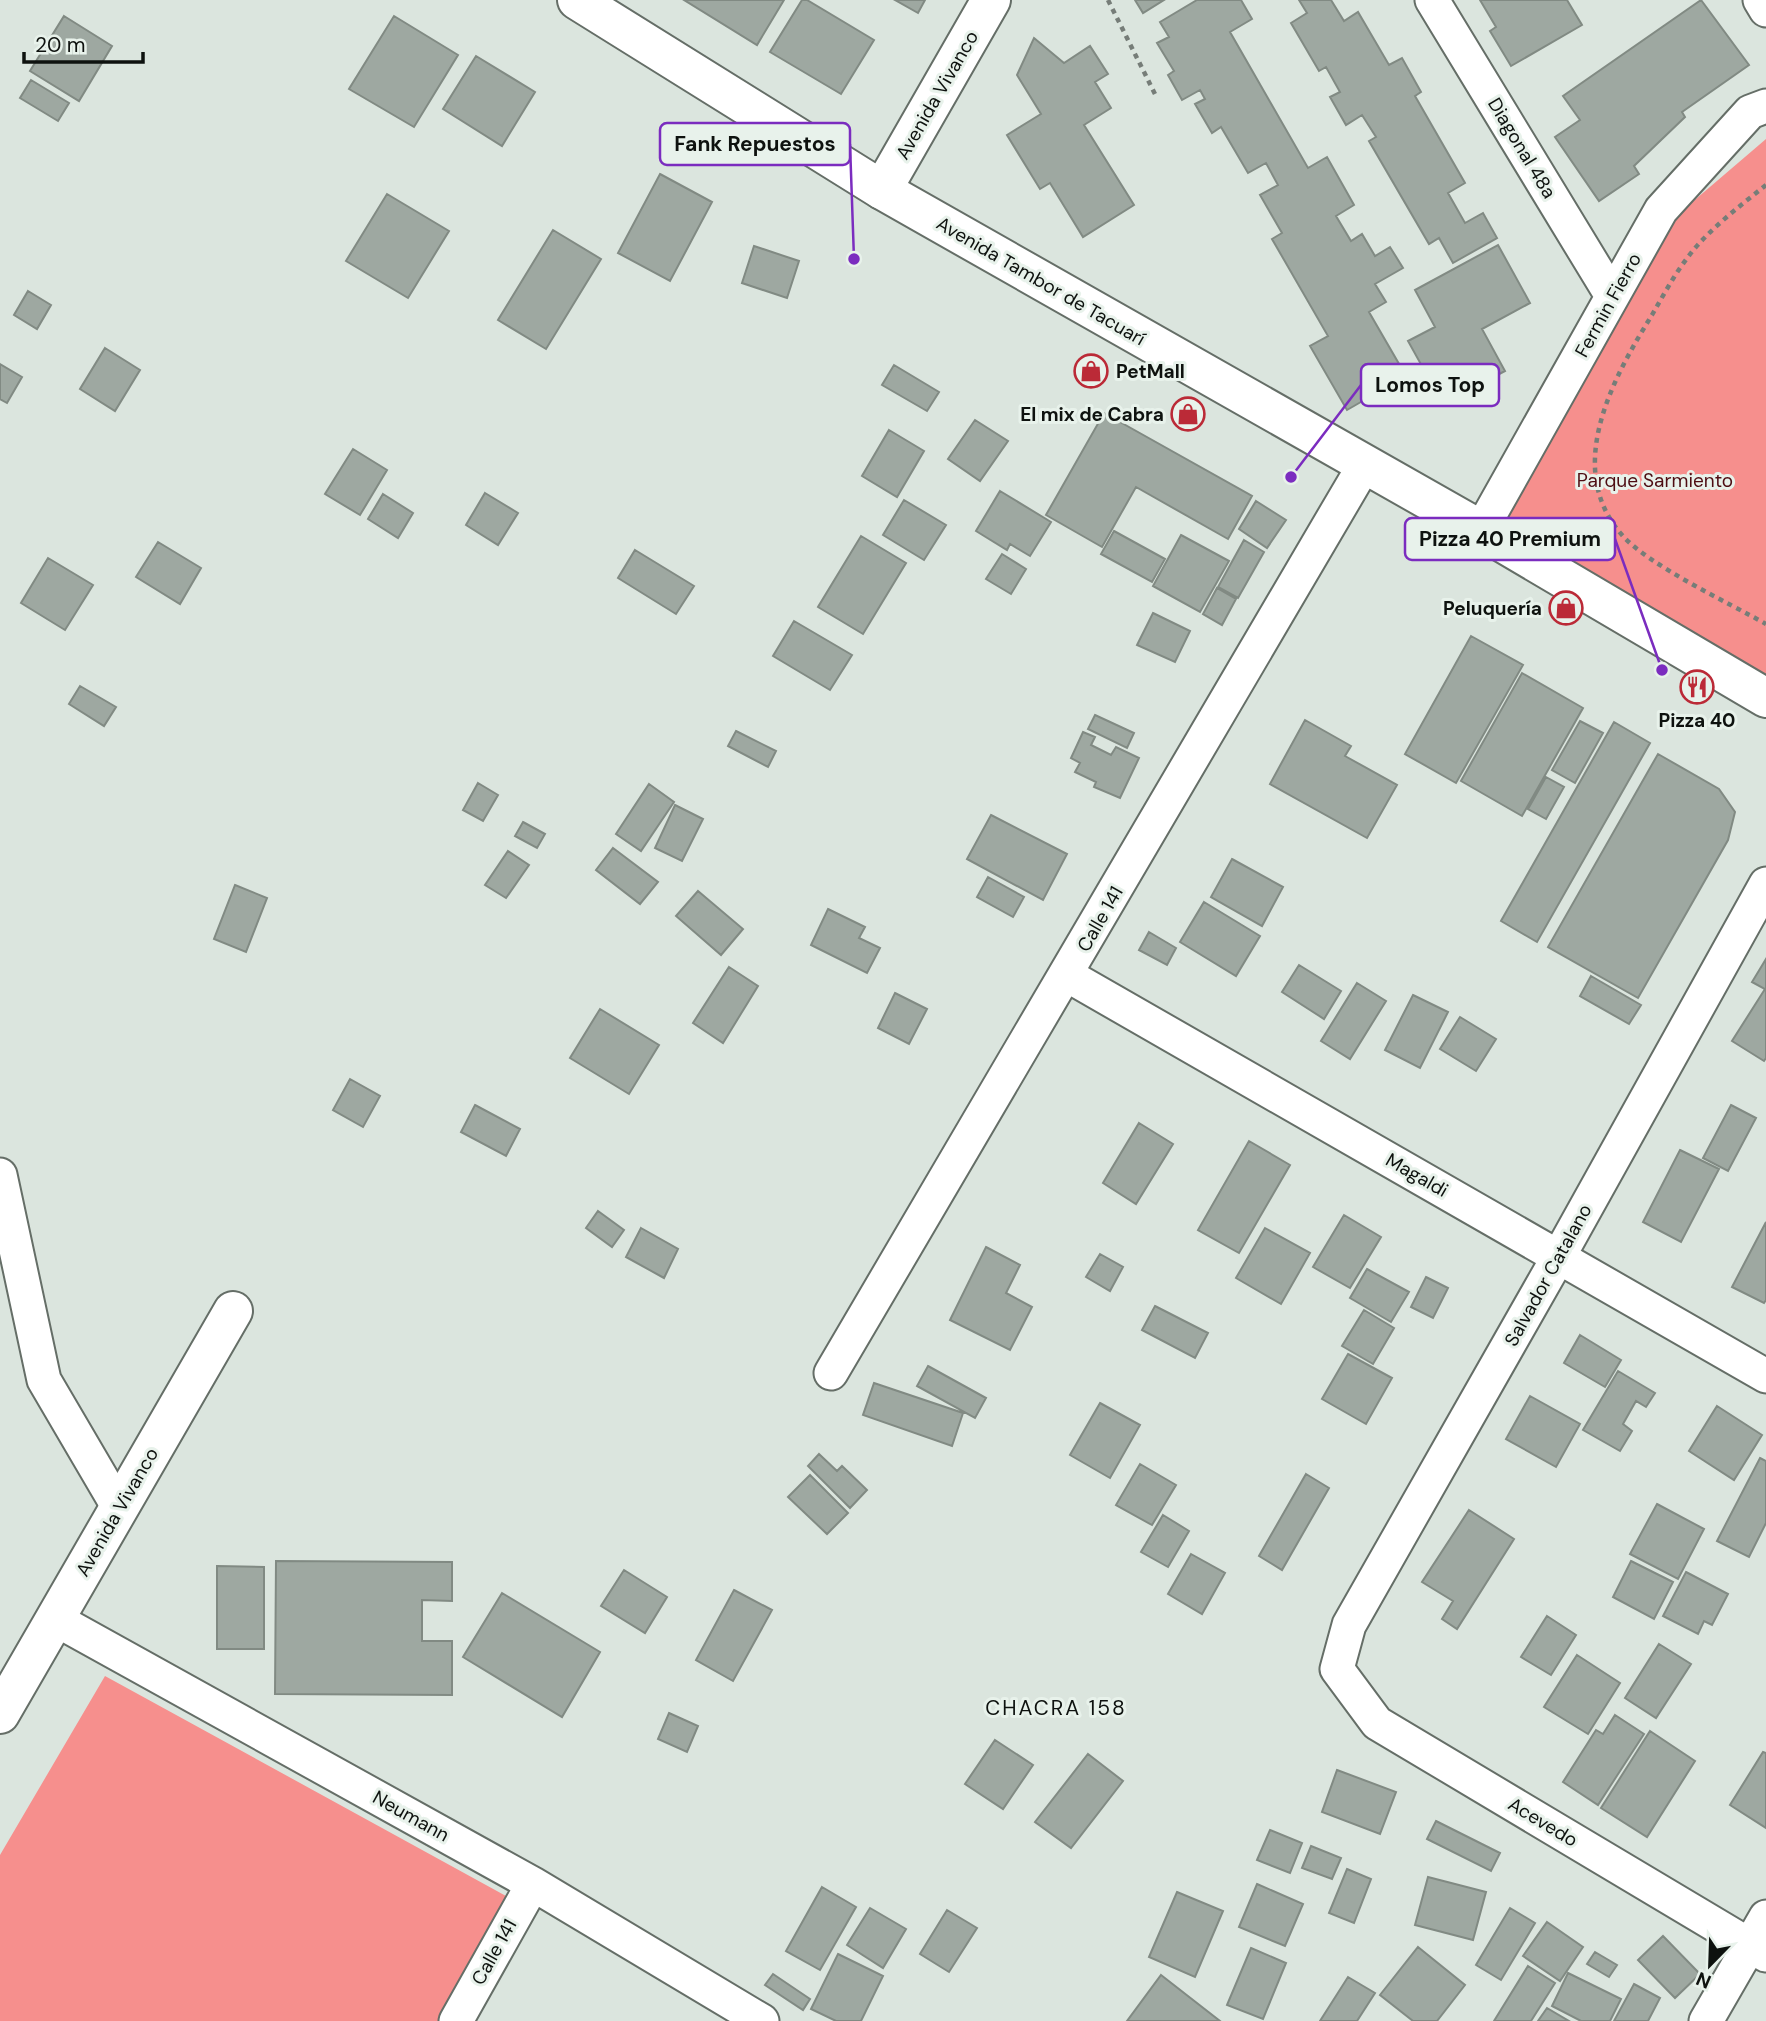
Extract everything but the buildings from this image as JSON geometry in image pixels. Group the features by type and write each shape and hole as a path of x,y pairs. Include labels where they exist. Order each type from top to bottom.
{"main road":[{"name":"Avenida Tambor de Tacuarí","path":"577,0 882,190 1481,530 1766,698"},
{"name":"Avenida Vivanco","path":"882,190 991,0"},
{"name":"Avenida Vivanco","path":"0,1714 233,1311"}],"street":[{"name":"Diagonal 48a","path":"1432,0 1612,296"},
{"path":"1760,0 1766,10"},
{"name":"Fermin Fierro","path":"1481,530 1661,210 1749,113 1766,106"},
{"name":"Calle 141","path":"831,1373 1365,464"},
{"name":"Salvador Catalano","path":"1337,1669 1349,1625 1766,884"},
{"name":"Magaldi","path":"1067,975 1766,1376"},
{"path":"0,1175 44,1380 119,1508"},
{"name":"Neumann","path":"55,1619 533,1884 762,2021"},
{"name":"Acevedo","path":"1337,1669 1377,1723 1760,1939"},
{"name":"Calle 141","path":"456,2021 533,1884"},
{"path":"1706,2021 1760,1939"}],"path":[{"path":"1108,0 1156,96"},
{"path":"1766,185 1689,255 1628,355 1608,396 1597,435 1594,471 1603,503 1622,535 1660,563 1766,624"}],"green space":[{"name":"Parque Sarmiento","path":"1766,139 1766,675 1505,523 1662,228"},
{"path":"105,1676 506,1896 439,2021 0,2021 0,1855"}],"place":[{"name":"Fank Repuestos","path":"854,259"},
{"name":"PetMall","path":"1091,371"},
{"name":"El mix de Cabra","path":"1188,414"},
{"name":"Lomos Top","path":"1291,477"},
{"name":"Peluquería","path":"1566,608"},
{"name":"Pizza 40 Premium","path":"1662,670"},
{"name":"Pizza 40","path":"1697,687"}],"district":[{"name":"CHACRA 158","path":"1056,1708"}]}
